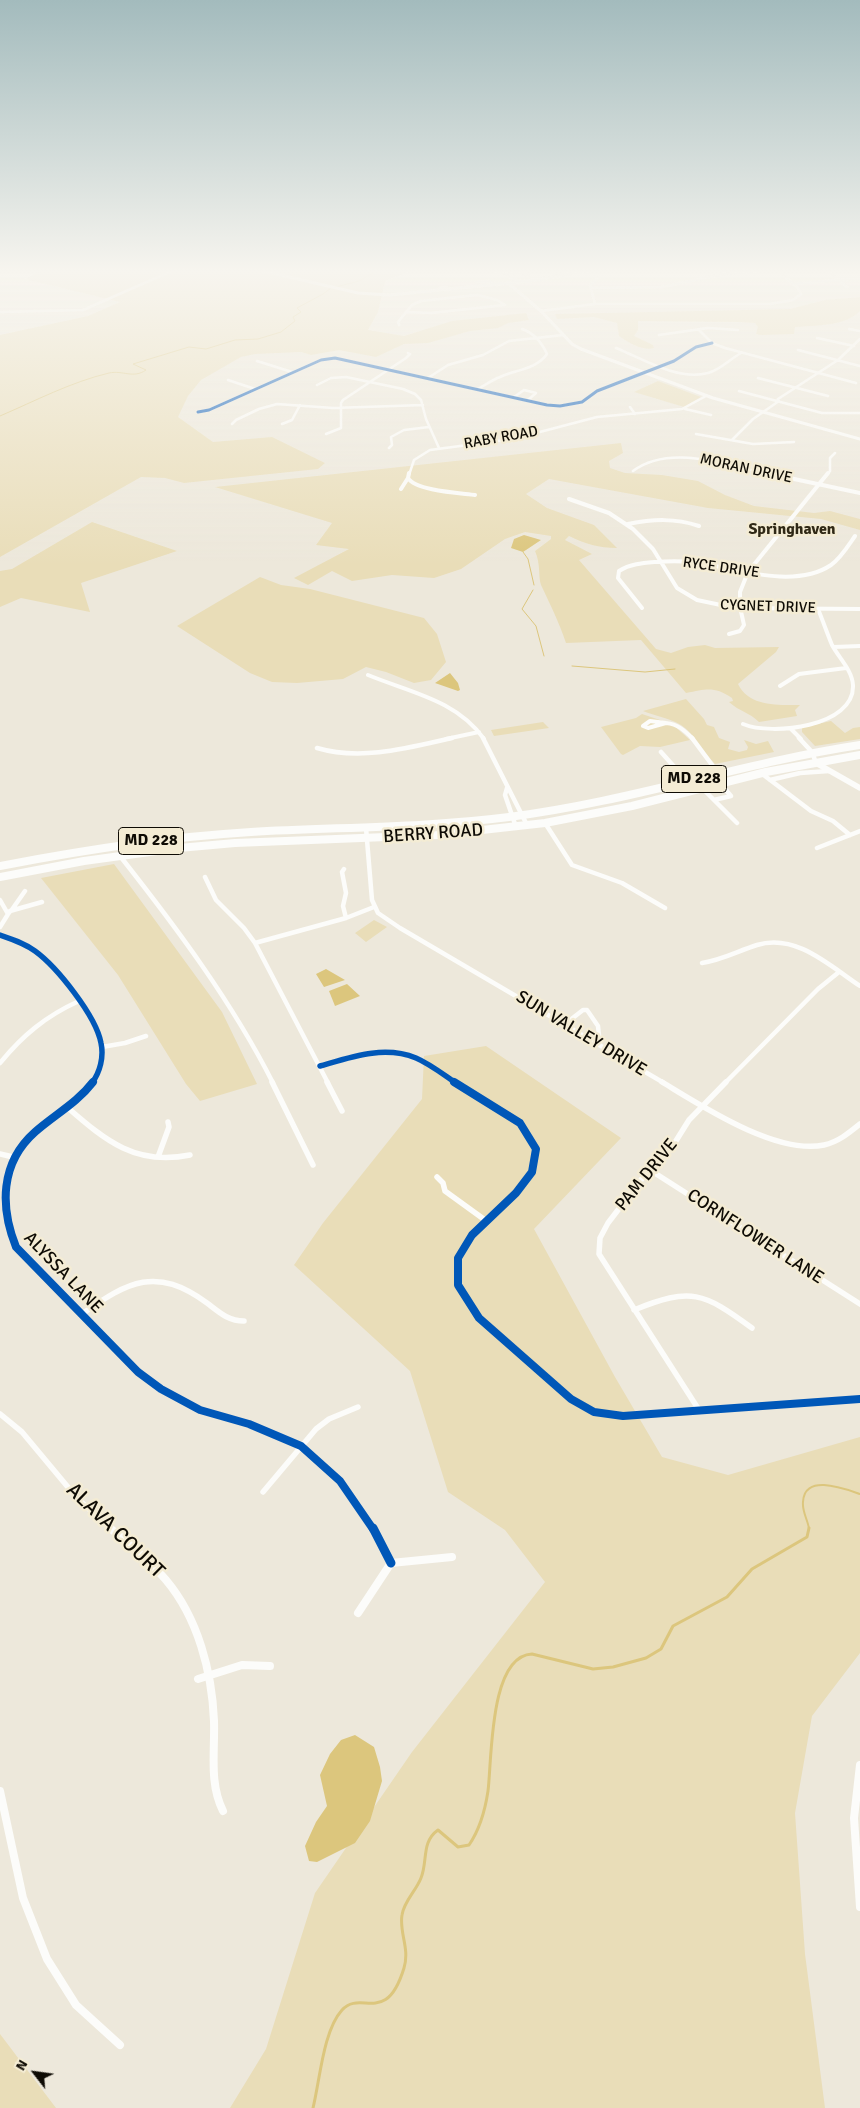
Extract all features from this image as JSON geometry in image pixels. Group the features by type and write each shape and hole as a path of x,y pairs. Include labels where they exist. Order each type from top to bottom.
{"highway":[{"name":"BERRY ROAD","path":"0,866 98,848 194,836 407,827 517,816 621,798 718,773 812,752 860,745"},
{"name":"BERRY ROAD","path":"0,877 119,856 226,844 437,835 545,823 632,806 761,773 860,755"}],"street":[{"path":"279,368 293,373"},
{"path":"198,412 209,410 303,368"},
{"path":"385,368 560,406 582,402 597,391 654,368"},
{"path":"428,378 443,368"},
{"path":"478,389 498,377 523,368"},
{"path":"631,368 706,396 860,440"},
{"path":"671,368 684,373 706,373 717,368"},
{"path":"802,368 856,383"},
{"path":"732,440 762,412 777,402 782,401 787,395 826,368"},
{"path":"326,434 341,428 341,403 343,400 388,369"},
{"path":"317,385 326,380 342,377 408,391 418,396 439,448"},
{"path":"758,378 828,396"},
{"path":"228,380 255,389"},
{"path":"514,397 524,390 536,393 528,400"},
{"path":"739,392 822,413 860,414"},
{"name":"RABY ROAD","path":"408,478 411,465 416,456 439,448 502,441 588,419 685,409 706,396"},
{"path":"232,424 236,420 268,406 286,404 341,408 423,405"},
{"path":"282,424 292,420 300,405"},
{"path":"630,407 635,414"},
{"path":"685,409 711,415"},
{"path":"388,448 392,445 391,437 396,433 429,427"},
{"path":"696,434 753,444 794,442"},
{"path":"729,634 740,631 744,625 740,607 740,592 748,572 830,470 830,458 835,453"},
{"name":"MORAN DRIVE","path":"633,471 650,461 684,457 860,494"},
{"path":"401,489 408,478 411,483 422,487 475,495"},
{"name":"CYGNET DRIVE","path":"569,499 600,508 628,524 648,543 675,586 685,594 708,604 740,607 860,609"},
{"path":"628,524 653,519 664,519 700,526"},
{"name":"RYCE DRIVE","path":"642,608 617,575 622,568 690,562 748,572 784,576 803,575 823,570 833,564 854,536"},
{"path":"743,724 756,728 791,728 830,718 849,705 854,686 834,647 818,609"},
{"path":"834,647 860,646"},
{"path":"780,686 793,676 806,672 846,668"},
{"path":"368,675 446,706 468,720 479,732 507,788 517,816 516,826"},
{"path":"666,723 648,728 643,726 650,721 674,723 685,731 718,773"},
{"path":"791,728 812,752 816,762 860,788"},
{"path":"317,748 338,753 389,751 479,732"},
{"path":"661,752 687,781"},
{"path":"770,780 800,773 829,771"},
{"path":"761,773 811,811 833,821 850,835"},
{"path":"714,800 730,796 720,783"},
{"path":"507,788 505,795 517,816 527,825"},
{"path":"702,788 737,823"},
{"path":"545,823 572,865 622,883 665,908"},
{"path":"255,943 346,918 374,906 366,828"},
{"path":"817,848 860,831"},
{"path":"119,856 155,900 231,1009 261,1060 313,1165"},
{"path":"344,869 342,872 346,893 343,906 346,918"},
{"path":"205,877 216,900 244,928 255,943 274,983 320,1066 342,1111"},
{"path":"0,927 25,891"},
{"path":"0,900 9,913"},
{"path":"9,913 42,902"},
{"name":"SUN VALLEY DRIVE","path":"374,906 378,913 400,928 741,1126 779,1141 797,1145 820,1145 836,1142 845,1138 859,1126"},
{"name":"ALYSSA LANE","path":"0,935 21,942 42,954 65,981 94,1023 102,1048 101,1063 94,1081 68,1108 33,1134 13,1157 4,1179 0,1201 5,1230 22,1254 138,1372 161,1389 200,1410 250,1424 301,1446 336,1477 350,1493 374,1530 391,1562"},
{"path":"702,963 725,958 763,943 777,941 801,948 860,986"},
{"name":"PAM DRIVE","path":"699,1410 598,1254 600,1238 608,1223 650,1170 674,1144 689,1120 818,989 839,972"},
{"path":"0,1063 22,1037 39,1021 52,1012 79,1001"},
{"path":"565,1024 583,1010 587,1010 593,1015 600,1032 600,1045"},
{"path":"102,1048 146,1036"},
{"path":"320,1066 366,1053 390,1053 416,1058 520,1123 530,1134 537,1154 534,1171 529,1180 485,1220 468,1239 458,1261 456,1272 457,1284 468,1306 571,1399 594,1412 614,1416 860,1399"},
{"path":"68,1108 93,1131 113,1145 132,1153 174,1158 190,1155"},
{"path":"158,1157 169,1128 168,1122"},
{"path":"0,1154 13,1157"},
{"name":"CORNFLOWER LANE","path":"650,1170 860,1304"},
{"path":"437,1177 443,1183 445,1191 485,1220"},
{"path":"82,1314 121,1288 151,1280 171,1283 188,1290 228,1318 244,1321"},
{"path":"634,1310 672,1296 688,1294 704,1298 724,1307 752,1328"},
{"path":"263,1492 316,1429 329,1419 358,1408"},
{"name":"ALAVA COURT","path":"0,1414 23,1432 82,1503 162,1574 179,1598 194,1627 209,1675 214,1703 214,1786 217,1801 223,1812"},
{"path":"358,1613 391,1562 452,1557"},
{"path":"198,1679 245,1663 258,1663 270,1666"},
{"path":"859,1770 855,1786 855,1821 860,1907"},
{"path":"0,1791 23,1898 47,1959 76,2005 120,2045"}],"shaded area":[{"path":"0,368 221,368 201,380 188,396 178,417 213,442 272,437 325,463 318,469 184,483 165,478 141,477 0,557"},
{"path":"658,381 701,397 684,407 634,392"},
{"path":"621,443 623,453 609,461 610,468 625,473 662,475 698,481 725,495 754,506 814,513 830,511 860,519 860,530 821,519 708,508 549,479 526,494 547,508 594,525 617,548 592,545 569,536 565,540 592,554 579,560 656,649 671,653 688,647 705,645 715,648 779,647 776,652 738,684 743,692 757,701 800,705 795,710 797,716 759,722 729,702 733,701 732,698 715,690 710,689 686,693 641,640 566,643 541,585 535,551 551,539 551,536 525,532 505,539 461,569 434,578 392,575 352,581 332,571 308,585 294,578 349,549 316,545 332,523 215,487"},
{"path":"92,522 177,551 81,583 90,612 21,598 0,607 0,571 12,569"},
{"path":"524,535 541,540 523,552 511,548 514,539"},
{"path":"260,577 281,585 310,589 424,618 437,634 446,662 431,680 414,683 386,672 366,667 343,679 297,683 272,682 250,673 177,626"},
{"path":"450,673 458,683 460,690 458,691 435,683"},
{"path":"686,699 707,725 714,727 719,738 730,742 728,749 739,752 747,750 748,747 744,740 756,744 768,741 774,752 715,764 691,734 681,725 643,711"},
{"path":"642,714 672,724 690,740 660,747 640,746 623,755 621,754 601,727 636,718"},
{"path":"831,721 845,733 853,728 860,727 860,739 815,746 802,732 804,727"},
{"path":"543,722 549,728 494,736 491,730"},
{"path":"114,864 222,1012 257,1084 200,1101 186,1084 118,975 41,878"},
{"path":"374,920 387,927 366,942 355,933"},
{"path":"326,969 345,980 324,987 316,974"},
{"path":"347,984 360,996 335,1006 329,991"},
{"path":"486,1046 621,1138 534,1229 615,1377 662,1457 728,1475 860,1437 860,1653 812,1716 795,1813 805,1954 825,2108 230,2108 266,2049 315,1893 412,1752 545,1582 505,1530 448,1492 410,1371 294,1265 323,1223 422,1099 424,1056"},
{"path":"355,1735 374,1747 380,1767 382,1781 370,1821 355,1843 317,1862 309,1861 305,1846 316,1822 327,1806 320,1775 330,1754 341,1740"},
{"path":"0,2034 56,2108 0,2108"}],"waterway":[{"path":"0,416 81,381 114,372 137,374 146,370 142,368"},
{"path":"523,552 528,559 534,585"},
{"path":"533,590 522,609 536,626 544,656"},
{"path":"572,666 645,672 675,669"},
{"path":"809,1529 803,1509 803,1502 805,1493 810,1488 826,1485 860,1494"},
{"path":"313,2108 326,2043 330,2030 342,2010 349,2005 357,2003 381,2002 397,1986 406,1961 401,1922 403,1910 421,1878 429,1840 438,1830 458,1847 469,1845 482,1820 488,1791 495,1712 500,1690 508,1672 518,1659 532,1654 593,1669 613,1667 646,1658 661,1649 673,1626 727,1597 752,1569 807,1537 809,1529"}],"cycle path":[{"path":"198,412 209,410 302,368"},
{"path":"382,368 547,405 560,406 582,402 597,391 655,368"},
{"path":"0,935 24,944 52,966 92,1020 99,1034 102,1049 101,1065 95,1079 86,1091 75,1102 25,1141 8,1169 2,1188 2,1207 5,1224 16,1247 138,1372 161,1389 200,1410 249,1424 301,1446 340,1481 350,1493 370,1523 391,1563"},
{"path":"320,1066 366,1053 390,1053 416,1058 520,1123 536,1149 532,1172 516,1193 472,1235 458,1258 458,1285 479,1318 571,1399 594,1412 623,1416 860,1399"}],"district":[{"name":"Springhaven","path":"792,530"}]}
